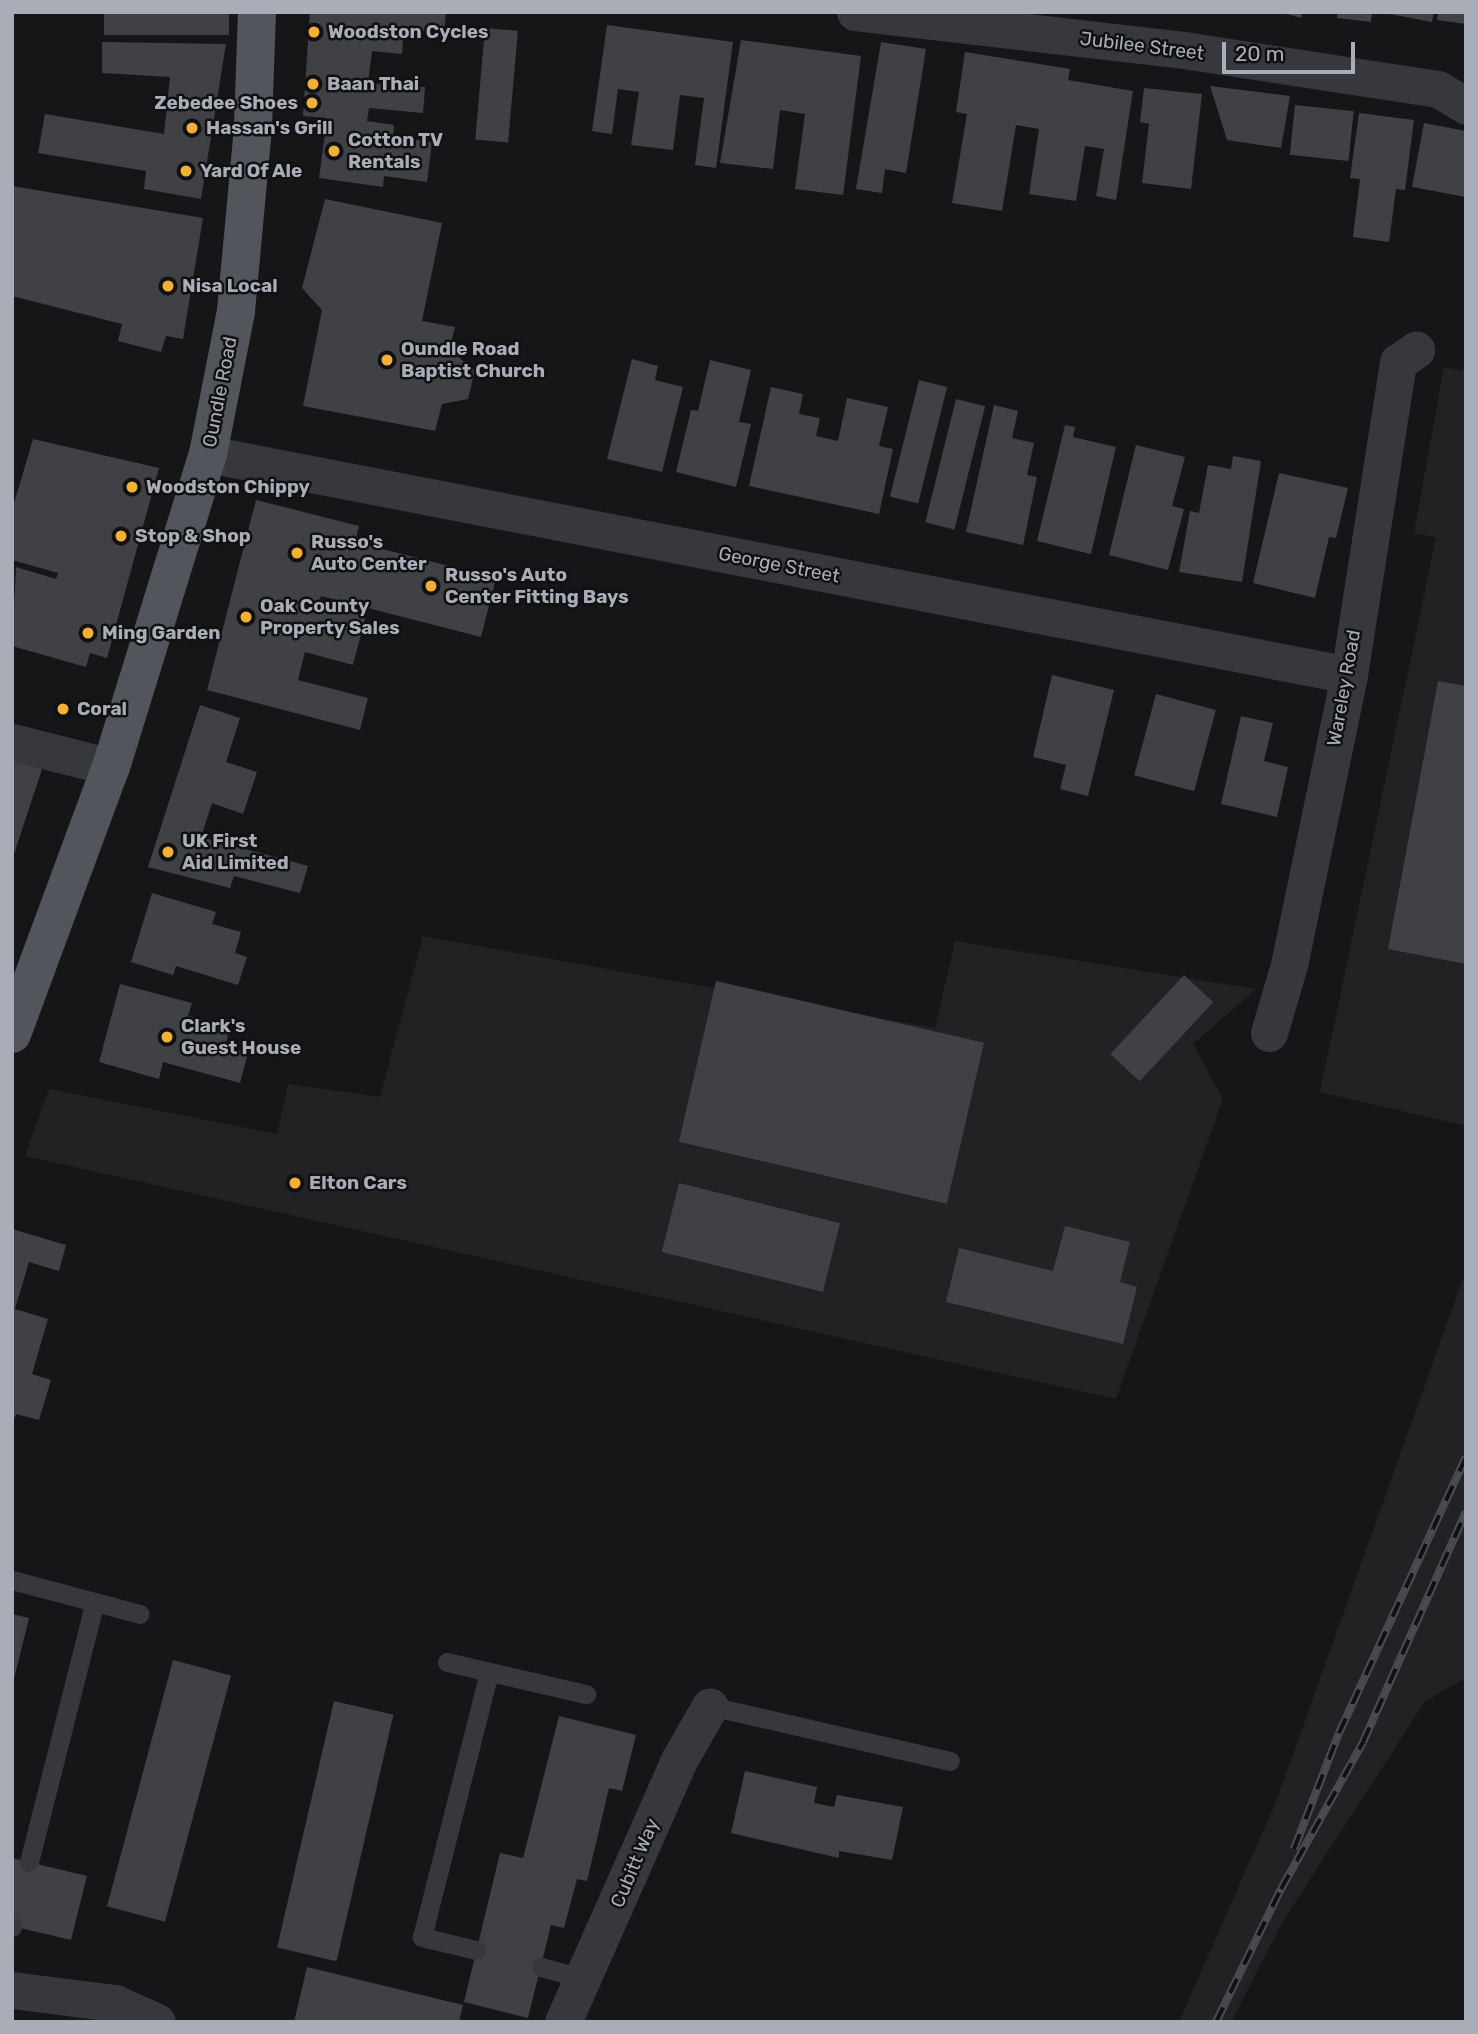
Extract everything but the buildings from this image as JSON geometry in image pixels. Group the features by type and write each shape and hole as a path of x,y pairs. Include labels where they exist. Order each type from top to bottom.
{"main road":[{"name":"Oundle Road","path":"12,1034 111,767 208,454 236,312 253,126 257,12"}],"street":[{"name":"Jubilee Street","path":"855,12 1190,51 1438,89 1466,106"},
{"name":"Wareley Road","path":"1269,1033 1289,965 1349,675 1398,362 1416,350"},
{"name":"George Street","path":"208,454 1349,675"},
{"path":"12,742 111,767"},
{"name":"Cubitt Way","path":"564,2022 586,1979 678,1762 710,1706"},
{"path":"12,1990 115,2003 157,2022"}],"lane":[{"path":"12,1580 140,1614"},
{"path":"29,1862 95,1602"},
{"path":"447,1662 586,1694"},
{"path":"476,1950 422,1937 489,1672"},
{"path":"710,1706 950,1761"},
{"path":"541,1967 586,1979"}],"shaded area":[{"path":"1466,353 1466,1126 1320,1092 1436,538 1414,533 1444,367 1463,371"},
{"path":"423,936 935,1028 955,941 1256,989 1193,1044 1223,1099 1116,1399 25,1156 49,1089 277,1134 288,1084 380,1097"},
{"path":"1466,1270 1466,1677 1424,1703 1283,1921 1231,2022 1179,2022 1277,1799"}],"railway":[{"path":"1294,1849 1339,1733 1466,1457"},
{"path":"1216,2022 1281,1889 1363,1742 1466,1512"}],"place":[{"name":"Woodston Cycles","path":"314,32"},
{"name":"Baan Thai","path":"313,84"},
{"name":"Zebedee Shoes","path":"312,103"},
{"name":"Hassan's Grill","path":"192,128"},
{"name":"Cotton TV Rentals","path":"334,151"},
{"name":"Yard Of Ale","path":"186,171"},
{"name":"Nisa Local","path":"168,286"},
{"name":"Oundle Road Baptist Church","path":"387,360"},
{"name":"Woodston Chippy","path":"132,487"},
{"name":"Stop & Shop","path":"121,536"},
{"name":"Russo's Auto Center","path":"297,553"},
{"name":"Russo's Auto Center Fitting Bays","path":"431,586"},
{"name":"Oak County Property Sales","path":"246,617"},
{"name":"Ming Garden","path":"88,633"},
{"name":"Coral","path":"63,709"},
{"name":"UK First Aid Limited","path":"168,852"},
{"name":"Clark's Guest House","path":"167,1037"},
{"name":"Elton Cars","path":"295,1183"}]}
